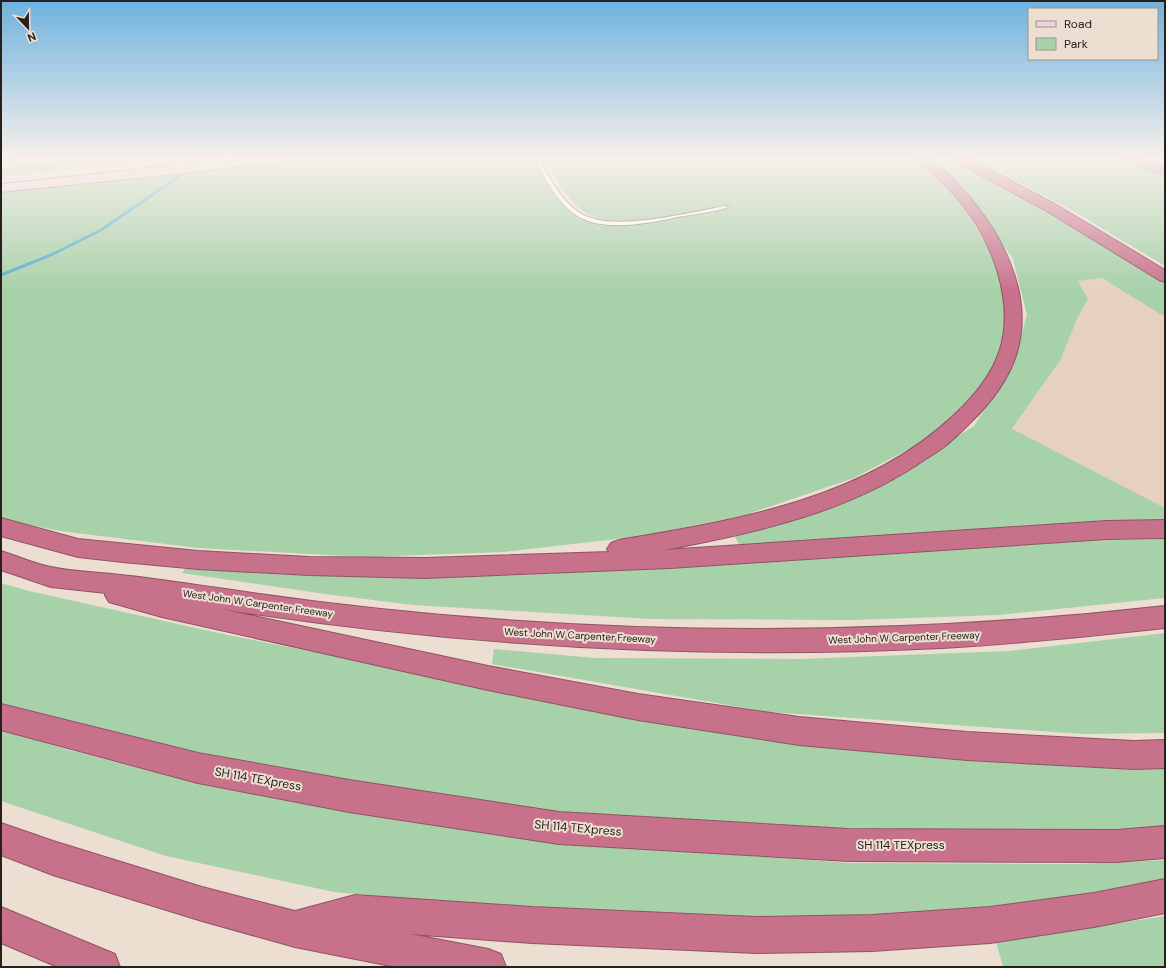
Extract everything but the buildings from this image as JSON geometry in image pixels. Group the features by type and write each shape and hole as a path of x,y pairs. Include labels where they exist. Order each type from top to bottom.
{"highway":[{"path":"541,563 665,541 754,521 808,506 857,488 898,468 937,442 965,418 989,392 1004,366 1012,343 1015,317 1013,298 1001,259 990,236 967,202"},
{"path":"1040,202 1165,277"},
{"path":"1,527 78,548 198,560 309,566 425,568 670,559 1107,530 1165,529"},
{"name":"West John W Carpenter Freeway","path":"1,560 52,577 171,590 260,605 383,620 503,631 641,638 773,641 940,637 1165,618"},
{"path":"52,577 162,607 488,678 638,707 799,731 837,735 967,746 1134,755 1165,754"},
{"name":"SH 114 TEXpress","path":"1,717 198,768 349,796 559,828 848,845 1116,846 1165,842"},
{"path":"1,839 68,863 202,904 295,929 488,967"},
{"path":"295,929 355,912 532,925 749,935 872,933 990,924 1094,910 1165,896"},
{"path":"1,925 102,967"}],"lane":[{"path":"566,202 581,217 601,223 618,224 726,207"}],"shaded area":[{"path":"1102,278 1165,317 1165,508 1012,430 1061,359 1077,319 1088,299 1078,281"}],"green space":[{"path":"1,202 563,202 579,219 612,226 631,225 630,221 602,219 593,216 585,212 574,202 960,202 986,244 998,268 1007,296 1005,333 997,364 967,402 928,439 854,478 745,515 642,536 503,552 365,557 198,548 60,531 1,519"},
{"path":"971,202 1030,202 1165,283 1165,317 1102,278 1078,281 1088,299 1077,319 1061,359 1012,429 1165,508 1165,520 740,546 733,533 886,480 974,426 1012,367 1027,315 1013,259"},
{"path":"1057,202 1165,202 1165,266"},
{"path":"1165,539 1165,598 999,615 851,620 651,619 413,605 182,573 186,567 275,574 430,577 530,575 651,566 1067,541"},
{"path":"1,583 29,591 218,633 363,662 1165,764 1165,826 962,838 650,822 404,794 57,723 1,704"},
{"path":"1165,633 1165,733 1083,734 768,712 492,664 494,649 596,658 800,659 1009,651"},
{"path":"1,728 65,749 208,786 361,814 584,844 849,863 1079,864 1165,860 1165,885 1117,894 870,920 591,916 334,892 166,856 1,801"},
{"path":"1165,916 1165,967 1003,967 996,942"}],"waterway":[{"path":"1,275 53,254 101,230 141,202"}]}
